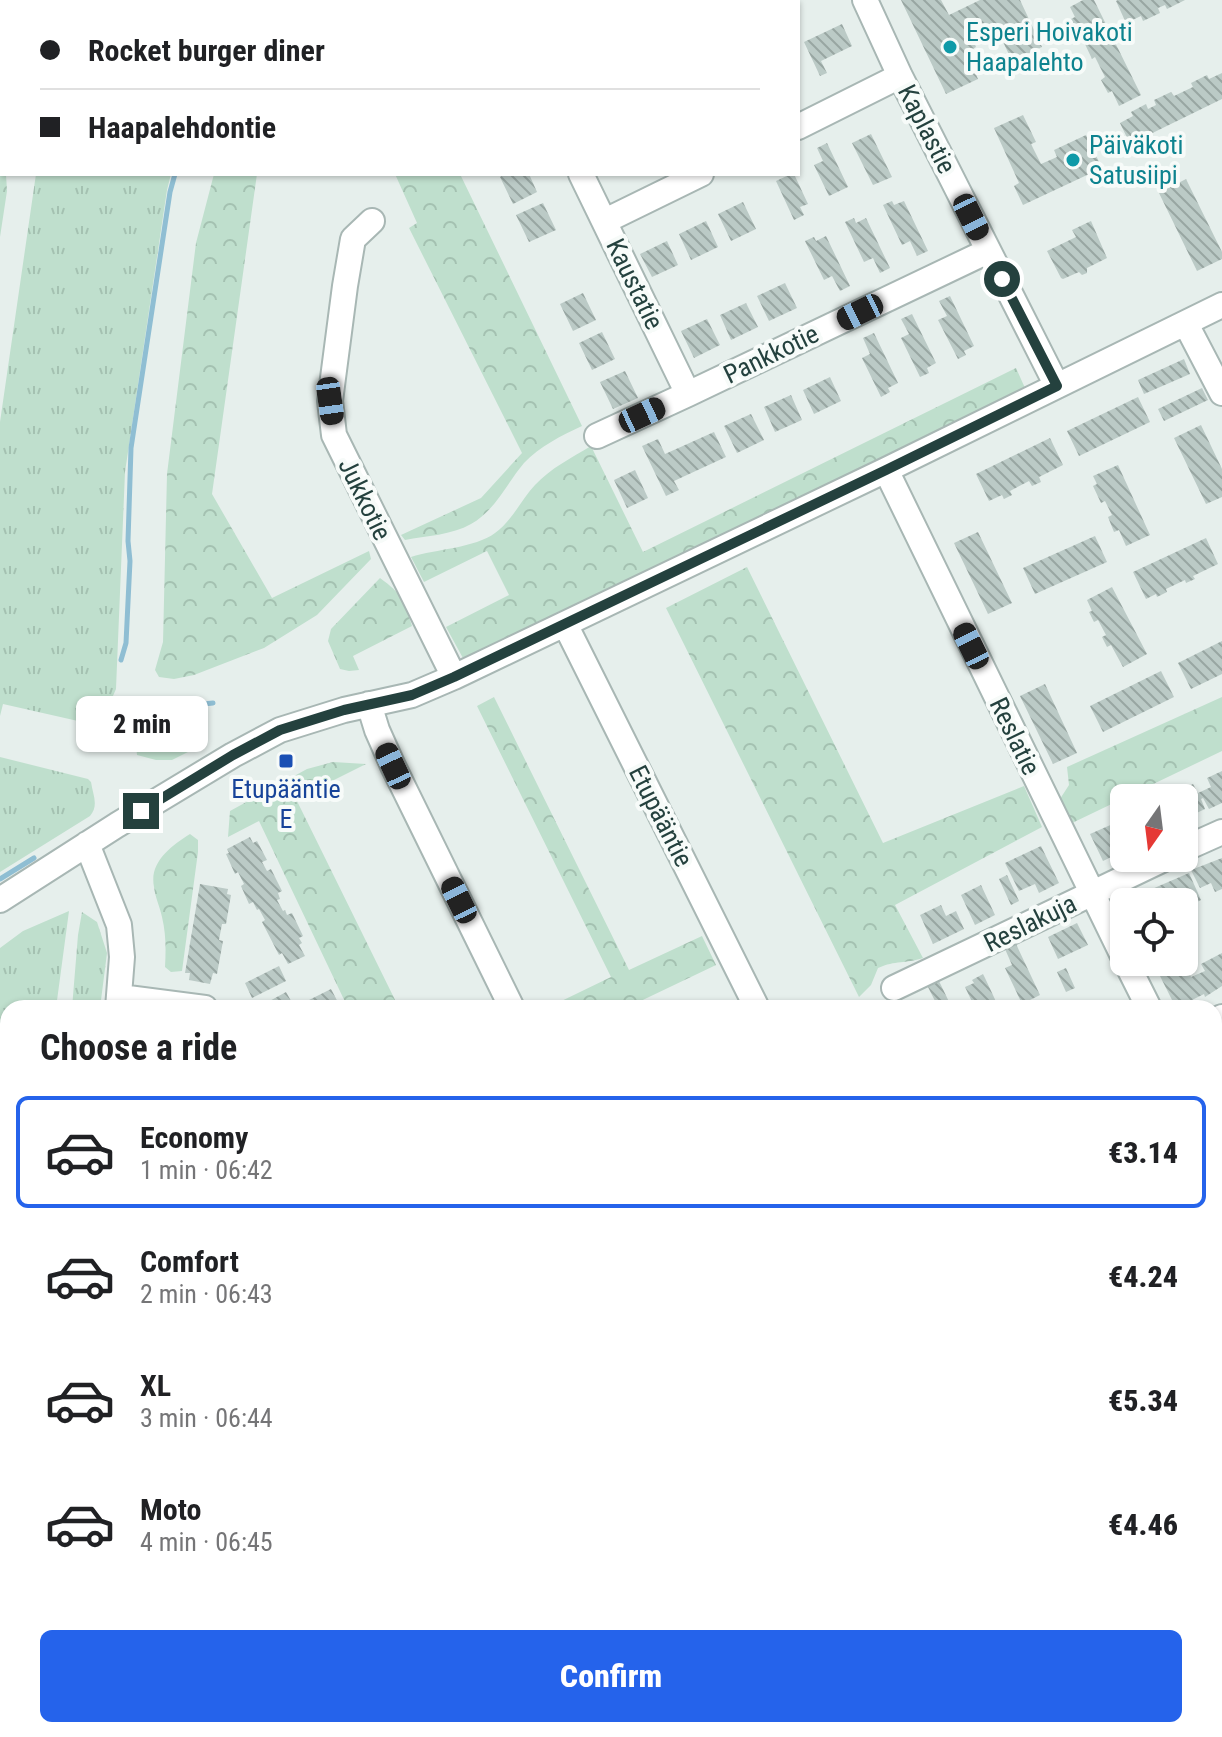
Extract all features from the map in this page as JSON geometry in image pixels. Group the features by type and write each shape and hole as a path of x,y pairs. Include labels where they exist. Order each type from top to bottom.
{"street":[{"name":"Kaplastie","path":"865,0 900,76 1057,386"},
{"path":"800,126 900,76"},
{"name":"Kaustatie","path":"582,176 688,394"},
{"path":"605,221 697,176"},
{"name":"Jukkotie","path":"372,221 353,239 330,401 334,435 454,677"},
{"name":"Pankkotie","path":"597,436 988,251"},
{"path":"0,900 233,755 280,730 412,695 454,677 1222,305"},
{"path":"1186,324 1222,393"},
{"name":"Reslatie","path":"886,470 1110,930"},
{"name":"Etupääntie","path":"565,624 753,1000"},
{"path":"369,704 393,766 508,1000"},
{"path":"1198,843 1222,832"},
{"path":"87,844 119,925 122,957 119,1000"},
{"name":"Reslakuja","path":"894,988 1136,872"},
{"name":"Reslatie","path":"1133,976 1145,1000"}],"green space":[{"path":"0,176 6,176 7,191 0,237"},
{"path":"36,176 170,176 125,472 116,689 100,726 3,704 0,716 0,422"},
{"path":"213,176 257,176 212,494 272,598 369,551 371,559 317,615 264,648 194,675 174,679 159,677 155,670 163,642 167,474 196,243"},
{"path":"396,176 461,176 582,426 530,457 494,504 471,524 447,533 405,540 401,535 481,498 522,453 409,228 417,223"},
{"path":"1016,368 1025,388 464,660 446,627 509,595 487,551 424,582 411,557 487,538 506,523 541,479 591,446 643,552"},
{"path":"747,567 883,843 1024,786 1042,827 895,905 923,958 878,968 871,985 859,997 666,608"},
{"path":"380,578 401,598 412,626 353,656 359,670 340,669 328,641 331,629"},
{"path":"494,697 629,970 702,936 716,965 643,1000 564,1000 611,977 477,706"},
{"path":"1222,697 1222,751 1153,784 1110,784 1110,805 1070,824 1058,802 1069,785 1067,767"},
{"path":"162,711 198,714 207,730 196,748 172,760 137,755 136,745 151,716"},
{"path":"0,757 88,779 95,804 90,816 0,872"},
{"path":"333,762 366,764 296,799 395,1000 344,1000 259,821 228,837 230,811 307,769"},
{"path":"190,834 198,840 198,852 182,971 171,972 165,967 164,929 153,878 163,856"},
{"path":"69,911 57,1000 0,1000 0,948 23,931"},
{"path":"82,912 97,922 107,953 101,1000 73,1000"}],"building":[{"name":"Esperi Hoivakoti Haapalehto","path":"901,0 941,0 949,15 980,0 1020,0 1042,47 1012,61 998,31 974,42 976,47 966,53 978,79 946,94"},
{"path":"1083,0 1094,0 1141,95 1119,106 1112,91 1108,93 1101,80 1105,77 1095,57 1092,59 1084,35 1080,37 1071,19 1075,17 1070,7"},
{"path":"1118,0 1185,0 1167,9 1165,5 1158,8 1160,13 1143,21 1141,16 1126,23"},
{"path":"842,24 852,46 821,61 827,73 820,76 804,42"},
{"path":"1222,73 1222,99 1130,144 1120,123 1133,116 1131,112 1146,104 1148,109 1156,105 1154,100 1171,92 1174,96 1193,87 1191,83 1207,75 1209,79"},
{"name":"Päiväkoti Satusiipi","path":"1023,115 1036,142 1031,144 1041,164 1057,157 1054,150 1086,135 1102,168 1023,205 1014,186 1019,183 994,128"},
{"path":"871,134 892,177 873,185 852,143"},
{"path":"827,143 848,187 829,196 814,165 823,161 817,148"},
{"path":"530,176 537,192 513,204 500,177"},
{"path":"795,176 808,204 800,207 804,215 794,220 776,181"},
{"path":"1186,179 1222,252 1222,259 1197,271 1159,193"},
{"path":"892,201 894,205 904,201 928,251 917,256 910,241 902,245 883,205"},
{"path":"743,202 756,229 731,241 718,214"},
{"path":"543,203 556,230 529,242 516,215"},
{"path":"854,218 856,223 866,218 890,268 880,273 873,258 864,262 845,222"},
{"path":"706,221 718,247 691,260 679,234"},
{"path":"1091,221 1107,258 1087,268 1087,273 1082,275 1079,272 1061,278 1047,251 1076,237 1072,230"},
{"path":"826,236 850,286 840,291 832,276 824,280 805,241 814,237 816,241"},
{"path":"667,241 678,265 652,277 640,254"},
{"path":"785,283 797,308 769,321 757,296"},
{"path":"583,293 596,320 573,331 560,304"},
{"path":"950,296 974,346 964,351 966,355 958,359 938,320 947,316 939,301"},
{"path":"746,303 758,327 731,340 720,315"},
{"path":"912,314 936,363 927,368 929,373 920,377 901,338 909,334 901,319"},
{"path":"707,319 720,345 694,358 681,331"},
{"path":"602,332 615,359 592,370 579,343"},
{"path":"874,333 898,383 888,388 890,392 881,397 862,358 870,354 863,338"},
{"path":"1184,359 1190,374 1144,394 1138,380"},
{"path":"625,371 638,398 613,409 600,382"},
{"path":"830,377 841,401 814,414 803,390"},
{"path":"1202,388 1208,400 1164,421 1158,409"},
{"path":"791,395 802,420 775,432 764,407"},
{"path":"1138,397 1150,422 1079,456 1067,431"},
{"path":"751,414 764,440 737,453 724,426"},
{"path":"1201,425 1222,469 1222,497 1206,504 1174,438"},
{"path":"714,432 726,457 674,481 679,490 666,496 642,446 658,439 665,454"},
{"path":"1050,438 1063,465 1039,477 1041,482 1032,486 1029,481 1010,491 1012,495 1004,499 1002,495 989,501 976,474"},
{"path":"1118,465 1150,535 1126,546 1119,530 1114,532 1108,517 1112,515 1105,501 1101,503 1093,486 1097,484 1093,476"},
{"path":"635,470 648,498 627,508 614,480"},
{"path":"978,532 1012,603 988,614 954,543"},
{"path":"1095,536 1107,562 1035,594 1023,568"},
{"path":"1206,538 1218,564 1193,576 1195,579 1186,583 1185,580 1157,597 1156,594 1146,599 1133,572"},
{"path":"1112,587 1147,654 1123,667 1111,645 1107,647 1102,637 1106,635 1098,620 1094,622 1087,600"},
{"path":"1222,641 1222,674 1191,689 1178,663"},
{"path":"1161,671 1174,697 1103,732 1090,706"},
{"path":"1045,684 1077,753 1053,764 1020,696"},
{"path":"1222,771 1222,803 1209,809 1203,798 1205,809 1198,812 1198,793 1211,787 1207,778"},
{"path":"1110,825 1110,858 1103,861 1090,834"},
{"path":"250,837 253,843 257,841 267,860 262,862 267,871 271,869 282,891 278,893 280,899 277,900 287,915 292,913 303,936 299,938 302,943 299,945 305,956 288,964 282,953 279,955 262,922 265,920 259,909 253,902 249,904 241,886 244,884 238,872 235,874 226,854 229,853 227,849"},
{"path":"1041,846 1059,883 1039,893 1035,884 1019,891 1005,863"},
{"path":"1222,858 1222,889 1215,892 1211,883 1200,888 1192,872 1198,872 1198,867"},
{"path":"1189,873 1196,888 1154,888"},
{"path":"1007,875 1019,901 1011,905 999,879"},
{"path":"200,884 228,889 227,894 231,895 226,924 222,924 219,940 223,941 217,974 213,973 210,984 189,980 190,973 185,973"},
{"path":"981,885 995,915 975,925 961,895"},
{"path":"941,905 946,916 956,911 964,929 933,944 920,915"},
{"path":"1077,923 1088,945 1058,959 1048,937"},
{"path":"1016,944 1040,995 1020,1000 1005,968 1012,965 1005,949"},
{"path":"1222,953 1222,986 1205,997 1204,994 1192,1000 1172,1000 1160,976 1191,977 1205,971 1201,964"},
{"path":"279,966 286,981 252,998 245,983"},
{"path":"1066,968 1075,988 1066,992 1057,972"},
{"path":"983,974 995,1000 971,1000 965,987 974,983 972,980"},
{"path":"939,981 948,1000 934,1000 928,987"},
{"path":"331,989 337,1000 309,1000"},
{"path":"286,992 290,1000 271,1000"}],"waterway":[{"path":"121,660 126,643 130,561 131,448 174,176"},
{"path":"123,725 129,710 136,705 165,708 213,703"},
{"path":"0,879 34,858"}],"place":[{"name":"Esperi Hoivakoti Haapalehto","path":"950,47"},
{"name":"Päiväkoti Satusiipi","path":"1073,160"},
{"name":"Etupääntie E","path":"286,761"}],"route":[{"path":"141,811 280,730 344,710 412,695 454,677 1057,386 1002,279"}]}
